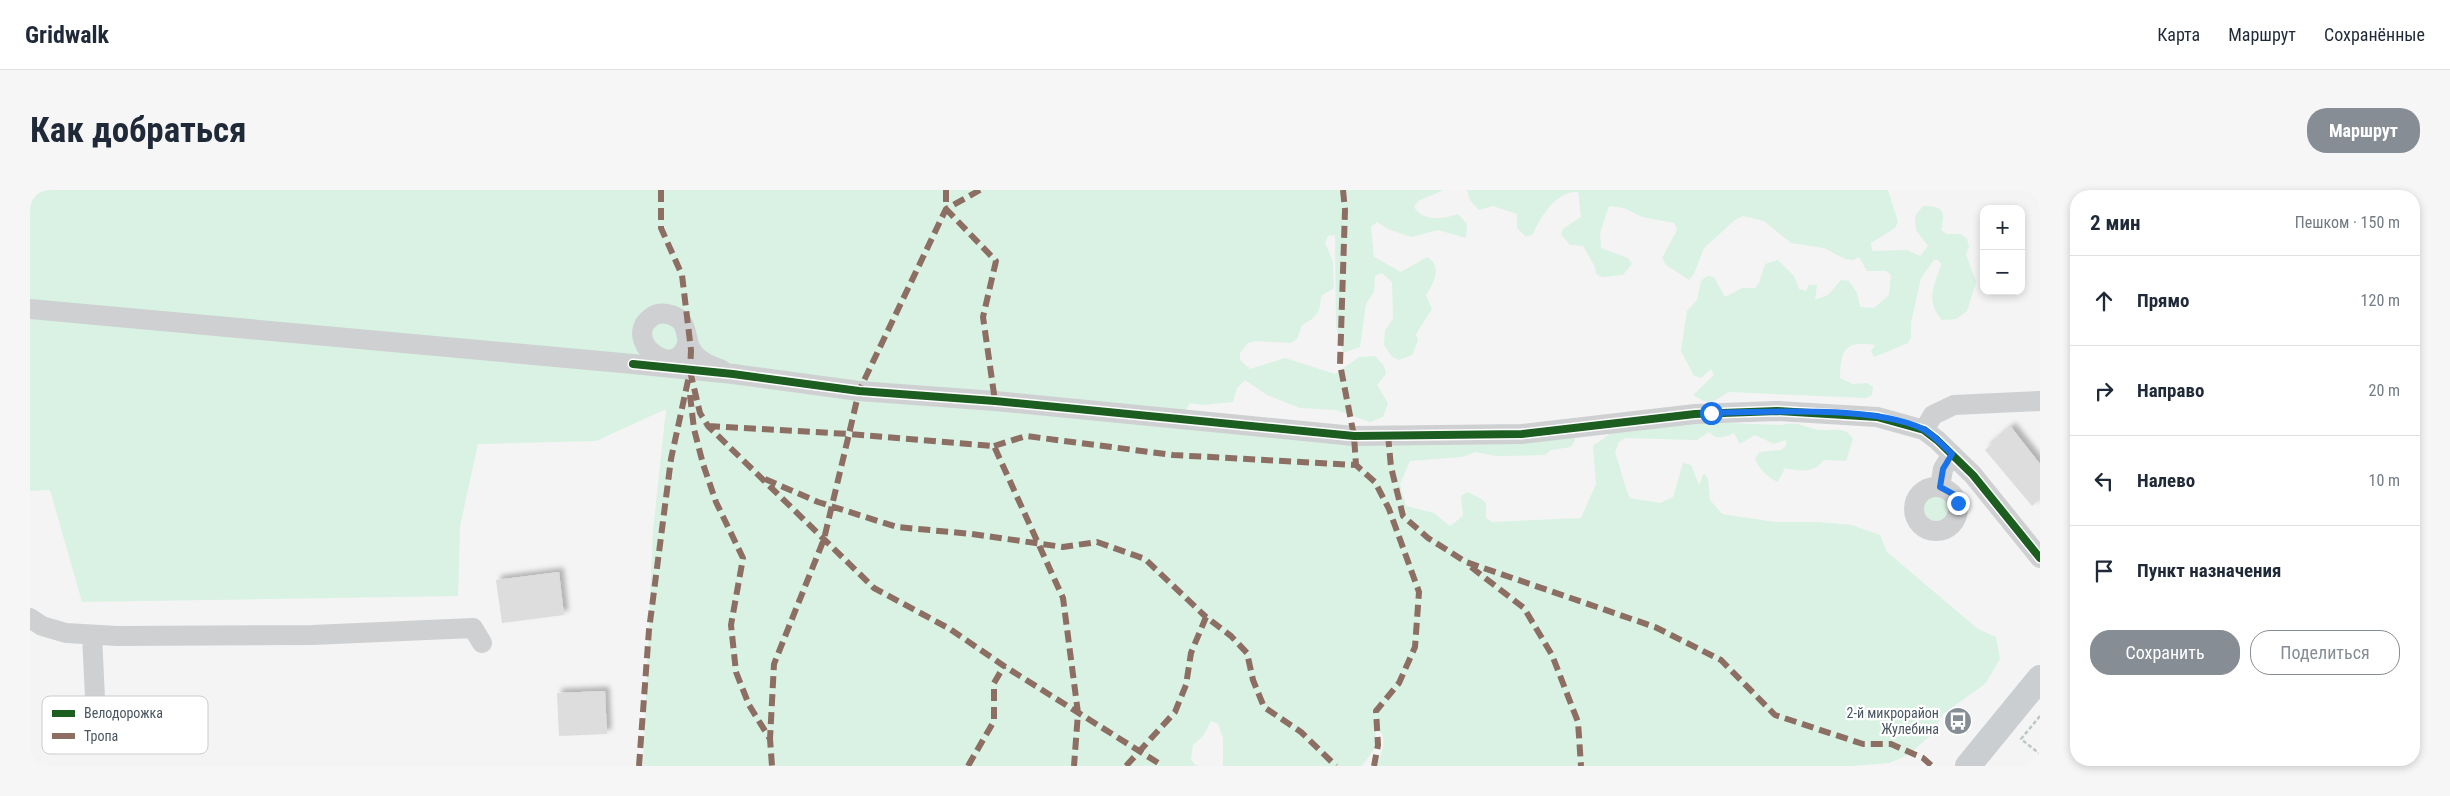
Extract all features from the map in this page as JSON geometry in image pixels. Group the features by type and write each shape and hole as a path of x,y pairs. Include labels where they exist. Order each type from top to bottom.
{"main road":[{"path":"1968,766 2040,678"}],"street":[{"path":"30,309 633,364 733,374 859,391 995,401 1354,436 1522,434 1695,414 1777,412 1877,417 1924,430 1952,454 1997,502 2040,558"},
{"path":"633,364 641,350 645,324 652,316 668,314 682,320 691,350 700,360 712,367 733,374"},
{"path":"643,339 646,347 655,356 665,360 681,354 688,340"},
{"path":"1924,430 1933,415 1954,405 2040,401"},
{"path":"1940,487 1943,469 1952,454"},
{"path":"34,624 66,633 313,638 473,628 482,643"},
{"path":"92,634 94,696"}],"path":[{"path":"2040,716 2021,739 2040,754"}],"green space":[{"path":"30,190 1444,190 1418,201 1414,207 1423,215 1434,218 1458,214 1467,224 1466,238 1438,230 1411,237 1388,229 1377,222 1371,227 1374,257 1401,272 1427,257 1435,265 1436,275 1426,295 1432,309 1416,334 1418,341 1412,355 1399,360 1392,357 1384,345 1385,331 1393,319 1392,282 1382,273 1375,276 1374,292 1366,304 1360,347 1343,353 1336,326 1335,235 1328,236 1325,243 1333,262 1334,288 1321,296 1317,314 1302,325 1297,339 1291,343 1256,341 1248,343 1240,353 1240,360 1250,369 1285,358 1335,374 1359,357 1375,356 1384,366 1386,374 1377,385 1388,403 1383,417 1370,422 1336,410 1300,408 1267,395 1245,380 1237,388 1233,402 1203,405 1190,403 1186,409 1188,416 1381,439 1393,446 1406,440 1572,433 1575,440 1571,447 1551,450 1545,455 1496,456 1476,452 1462,457 1410,461 1400,484 1406,506 1434,513 1450,526 1463,516 1461,496 1467,492 1486,503 1486,518 1492,522 1581,518 1596,484 1593,446 1618,428 1675,421 1780,425 1793,423 1821,430 1843,431 1853,439 1846,461 1824,460 1815,468 1806,470 1785,468 1778,482 1764,472 1755,458 1760,452 1781,450 1786,446 1786,440 1774,444 1755,435 1740,444 1734,433 1724,437 1715,437 1709,432 1697,440 1625,438 1619,442 1615,453 1630,498 1660,503 1673,497 1683,463 1691,465 1699,485 1704,473 1708,479 1710,500 1722,514 1775,522 1818,522 1852,525 1880,535 1887,552 1978,629 1996,637 2000,659 1985,684 1943,714 1931,735 1908,755 1889,763 1853,766 1375,766 1383,746 1382,733 1376,731 1375,748 1362,766 1223,766 1223,738 1218,724 1211,721 1203,736 1193,745 1191,759 1195,765 1199,766 643,766 653,530 666,409 596,441 478,444 460,526 458,596 82,602 50,490 30,491"},
{"path":"1467,190 1888,190 1898,222 1895,228 1871,243 1872,251 1907,250 1920,256 1928,246 1916,230 1915,216 1923,206 1936,207 1943,214 1941,230 1947,234 1961,234 1967,239 1969,247 1966,254 1976,282 1967,311 1956,319 1942,320 1932,300 1932,293 1941,265 1938,260 1934,260 1921,278 1911,323 1911,337 1908,343 1874,357 1871,351 1875,345 1857,344 1846,349 1843,354 1840,378 1853,384 1867,383 1873,387 1872,395 1866,398 1729,392 1707,402 1693,395 1714,375 1711,369 1701,378 1694,376 1681,351 1687,311 1697,300 1701,281 1707,276 1714,277 1725,297 1742,288 1755,288 1759,283 1765,264 1778,260 1794,276 1799,289 1806,291 1809,285 1817,285 1815,300 1828,295 1841,280 1849,281 1857,293 1860,307 1874,308 1889,295 1891,275 1886,271 1867,271 1859,257 1853,260 1845,259 1824,248 1791,243 1764,221 1743,216 1736,219 1704,248 1694,274 1689,280 1666,265 1662,258 1677,230 1674,223 1642,217 1624,208 1609,206 1600,233 1601,248 1628,258 1632,264 1623,275 1602,277 1596,274 1595,267 1583,246 1570,245 1561,234 1564,228 1581,217 1578,192 1563,195 1556,200 1540,220 1533,234 1526,237 1517,228 1517,214 1493,206 1479,210 1470,200"},
{"path":"1936,493 1942,494 1950,502 1950,514 1942,522 1936,523 1930,522 1922,514 1921,508 1922,502 1930,494"}],"building":[{"path":"2011,427 2040,464 2040,499 2032,506 1985,450"},
{"path":"559,572 564,615 502,623 496,580"},
{"path":"605,691 607,734 559,736 557,693"}],"marked path":[{"path":"661,190 661,228 682,275 691,350 690,373"},
{"path":"946,190 946,209 996,261 983,317 995,401"},
{"path":"980,190 946,209 859,391 849,434 994,446 1063,598 1078,713 1074,766"},
{"path":"1343,190 1345,210 1340,364 1354,436 1356,465"},
{"path":"690,371 700,413 708,426 874,588 950,629 1004,666 1163,766"},
{"path":"639,766 649,630 671,459 689,376"},
{"path":"690,395 694,429 703,464 716,502 743,558 731,625 736,672 749,705 770,739 772,766"},
{"path":"708,426 849,434 824,539 774,664 770,739"},
{"path":"1388,435 1391,467 1403,516 1428,538 1466,562 1655,627 1721,660 1775,715 1863,744 1891,744 1923,758 1932,766"},
{"path":"994,446 1026,436 1173,455 1356,465 1375,482 1389,509 1419,592 1415,647 1399,683 1376,711 1378,745 1374,766"},
{"path":"765,479 818,502 897,527 972,534 1063,547 1097,542 1145,559 1206,617"},
{"path":"1471,567 1524,608 1552,655 1578,722 1581,766"},
{"path":"1126,766 1175,712 1186,685 1191,653 1206,617 1231,636 1247,653 1253,680 1264,707 1301,732 1336,766"},
{"path":"968,766 994,721 994,683 1004,666"}],"cycle path":[{"path":"633,364 733,374 859,391 995,401 1354,436 1522,434 1695,414 1777,411 1877,417 1924,430 1937,440 1973,475 2040,558"}],"place":[{"name":"2-й микрорайон Жулебина","path":"1958,721"}],"route":[{"path":"1711,413 1846,414 1877,417 1924,430 1952,454 1943,469 1940,487 1947,489 1953,494 1958,503"}]}
